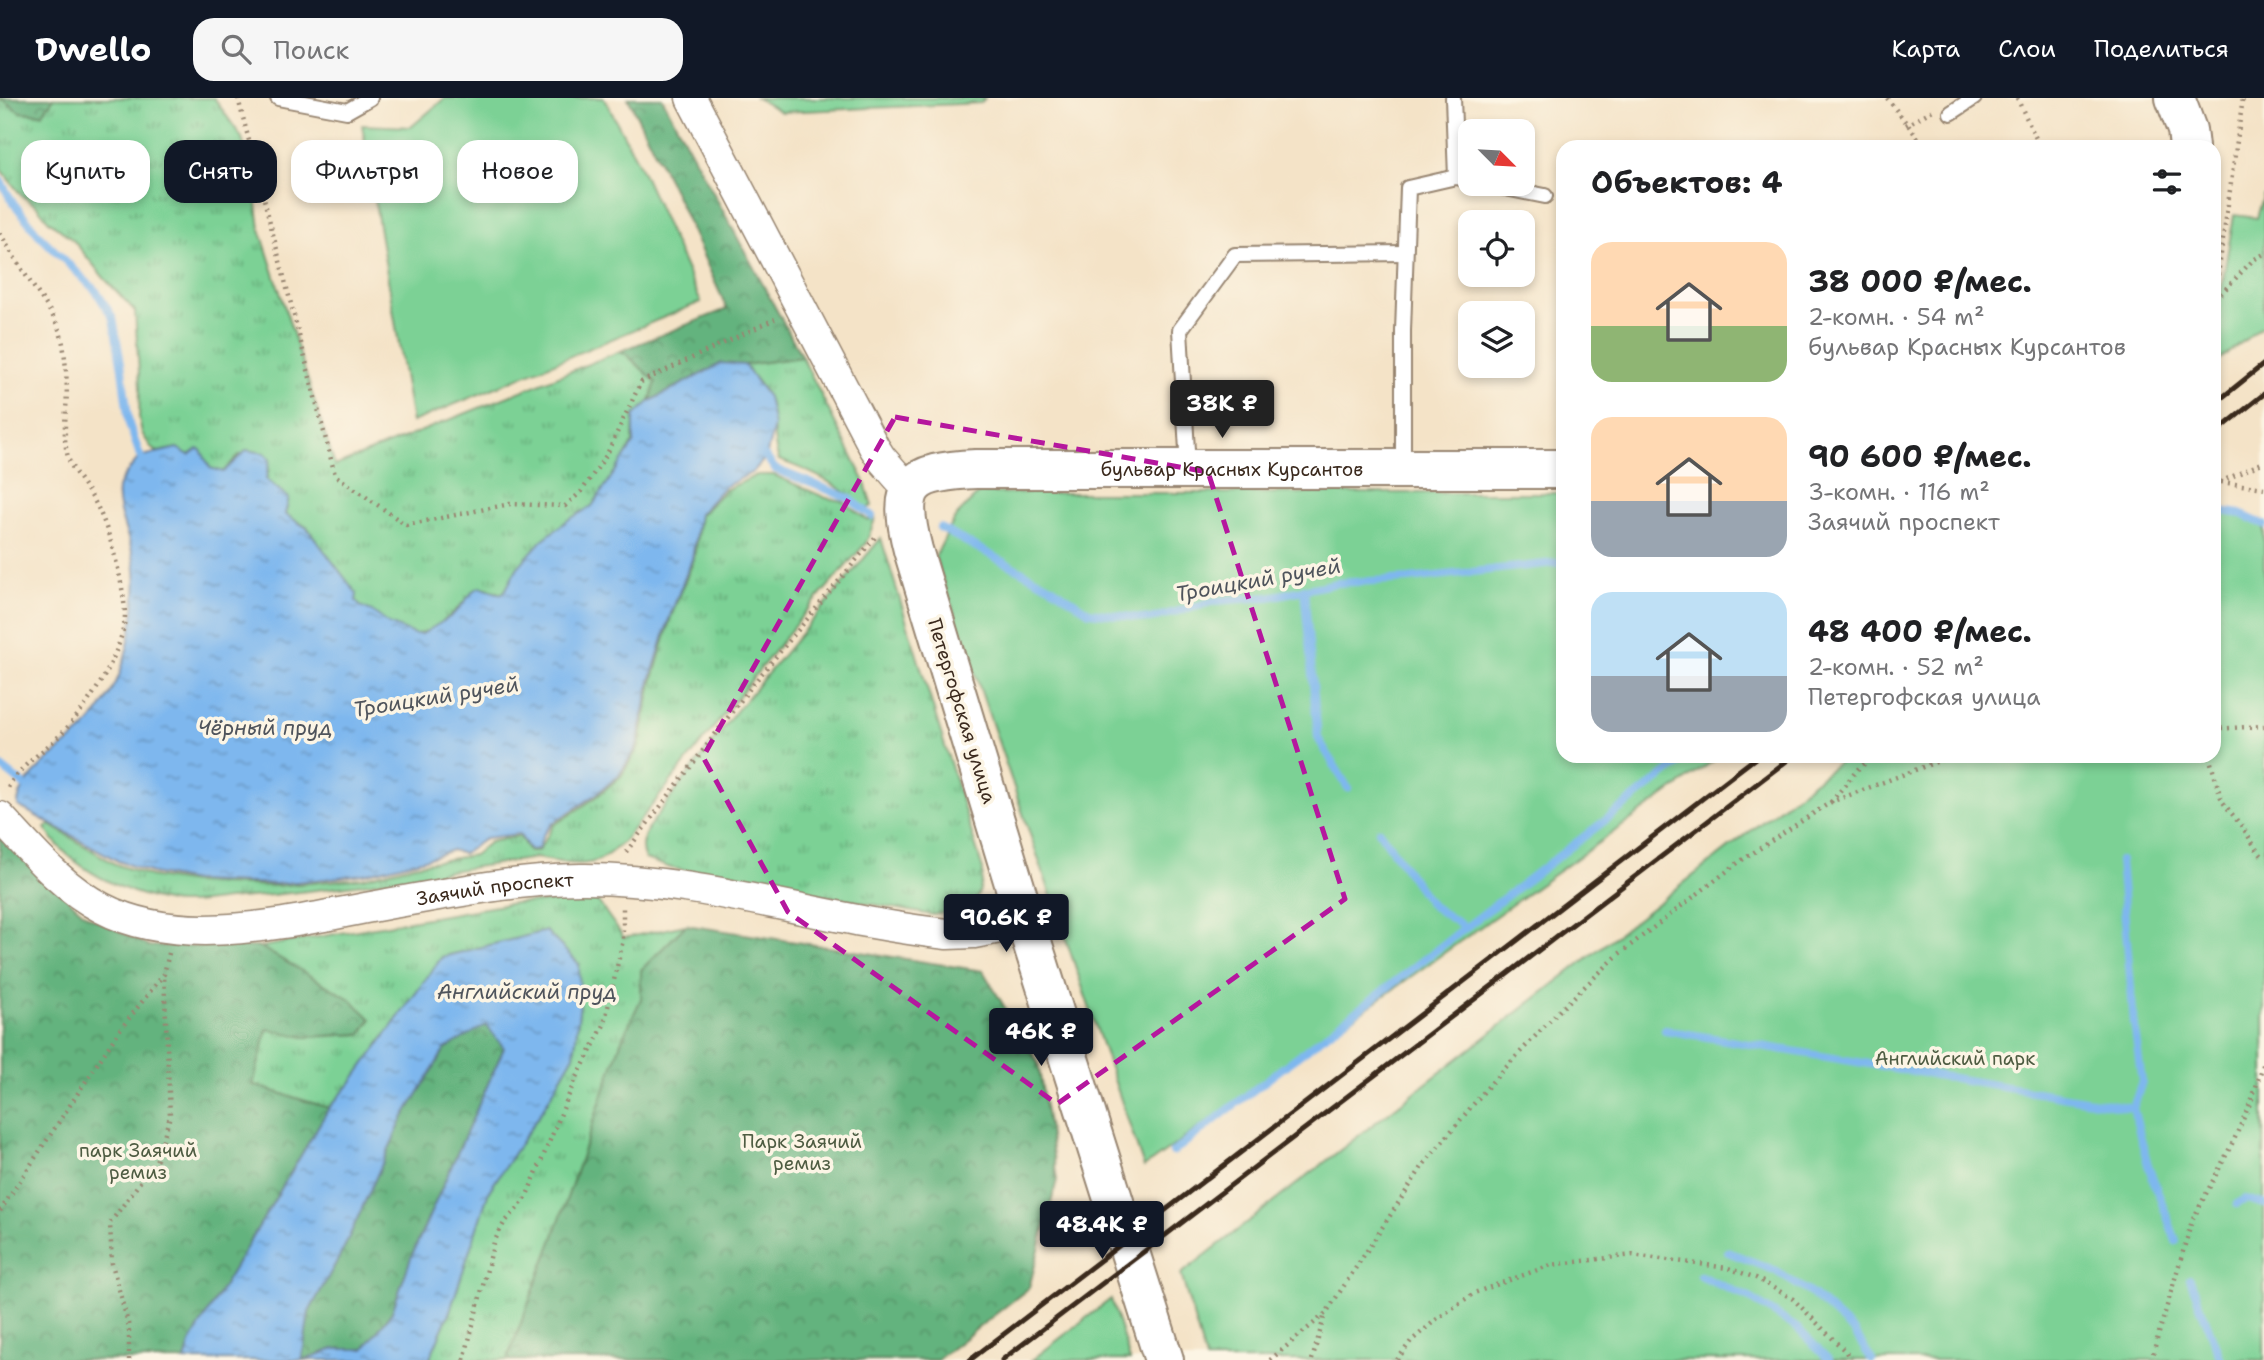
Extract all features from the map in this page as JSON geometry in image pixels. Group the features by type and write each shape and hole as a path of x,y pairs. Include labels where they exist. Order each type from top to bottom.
{"main road":[{"path":"2175,98 2188,140"},
{"name":"бульвар Красных Курсантов","path":"909,490 927,476 945,470 1556,469"},
{"name":"Петергофская улица","path":"909,490 905,503 906,522 913,550 1026,923 1164,1360"}],"street":[{"path":"691,98 874,447 909,490"},
{"name":"Заячий проспект","path":"0,817 57,876 85,898 119,916 174,928 230,929 514,883 581,879 700,890 926,932 974,933 1026,923"}],"lane":[{"path":"278,98 347,111 370,98"},
{"path":"1453,98 1458,138"},
{"path":"1951,113 1974,98"},
{"path":"1403,469 1408,188 1458,180"},
{"path":"1535,194 1545,196"},
{"path":"1188,470 1180,330 1236,255 1405,253"}],"path":[{"path":"238,98 335,475 406,525 510,504 565,506 581,492 607,454 641,382 786,314"},
{"path":"1886,98 1919,140"},
{"path":"2017,98 2036,140"},
{"path":"2221,252 2243,98"},
{"path":"0,233 33,286 47,303 60,330 64,357 65,443 70,462 103,518 116,561 125,615 120,639 110,665 90,698 59,736 15,774 9,784"},
{"path":"2221,294 2253,260 2264,254"},
{"path":"2221,478 2264,462"},
{"path":"2221,481 2264,488"},
{"path":"464,1360 494,1242 504,1223 525,1200 572,1085 604,1025 623,940 625,853 754,682 879,533 886,530"},
{"path":"2221,729 2264,726"},
{"path":"1830,802 1865,763"},
{"path":"1312,1360 1326,1314 1424,1164 1491,1083 1561,1009 1619,954 1739,862 1830,802 1933,763"},
{"path":"2211,763 2222,801 2264,858"},
{"path":"129,1360 129,1327 112,1264 110,1223 157,1159 170,1116 164,974 174,928"},
{"path":"0,1211 120,1031 164,974"},
{"path":"2151,1360 2193,1221 2234,1140 2264,1062"},
{"path":"1397,1360 1411,1341 1428,1326 1474,1293 1551,1265 1632,1255 1728,1268 1756,1278 1793,1299 1846,1352 1850,1360"},
{"path":"1270,1360 1326,1314"}],"highlighted area":[{"path":"895,417 1208,472 1345,899 1057,1104 788,912 703,757"}],"green space":[{"path":"0,98 20,112 42,114 54,98 214,98 243,140 164,140 164,203 257,203 260,229 335,466 618,352 626,354 656,382 650,401 634,416 633,442 613,478 592,506 568,520 505,591 501,594 487,588 474,590 439,625 421,633 407,633 360,606 308,528 285,514 287,504 266,479 269,469 239,455 223,472 210,468 197,450 189,455 177,448 158,452 152,449 142,433 139,418 140,388 135,311 74,241 32,203 150,203 150,140 21,140 21,195 1,170"},
{"path":"0,98 54,98 42,114 20,112"},
{"path":"445,98 604,98 639,164 701,302 412,422 375,203 443,203 443,140 365,140 362,125 411,127"},
{"path":"628,98 662,98 802,357 744,365 722,363 650,401 656,382 626,354 618,352 727,309 677,197"},
{"path":"757,98 985,98 981,103 781,112"},
{"path":"2264,194 2264,325 2221,359 2221,291 2234,215 2257,218"},
{"path":"802,357 864,480 872,506 866,509 826,480 779,460 768,398 744,365"},
{"path":"757,475 774,475 826,498 843,501 867,520 875,519 866,543 803,615 622,843 599,860 576,864 536,858 314,890 177,903 152,898 100,877 69,856 45,828 50,825 115,864 150,876 193,883 276,886 363,878 414,865 474,855 490,842 519,836 529,851 538,851 554,825 595,798 621,776 639,747 652,682 671,617 694,559 700,515 725,490"},
{"path":"979,493 1556,493 1556,763 1710,763 1144,1167 935,557 956,516"},
{"name":"Английский парк","path":"2221,511 2241,514 2264,525 2264,1360 1206,1360 1181,1274 1838,763 2221,763"},
{"path":"881,538 983,870 982,883 975,900 963,908 932,915 671,868 645,859 642,847 648,828 733,715"},
{"name":"парк Заячий ремиз","path":"0,837 86,915 149,946 260,947 350,999 371,1019 361,1034 305,1037 267,1029 253,1085 329,1108 191,1341 185,1360 0,1360"},
{"path":"597,900 624,938 686,925 641,970 641,999 621,1042 553,1239 507,1360 429,1360 450,1311 489,1191 543,1109 574,1055 580,1002 578,964 546,931 442,957 351,1083 329,1108 253,1085 267,1029 305,1037 361,1034 371,1020 350,999 260,947 514,903"},
{"name":"Парк Заячий ремиз","path":"686,925 983,971 1038,1063 1057,1180 1029,1288 937,1360 507,1360 553,1239 621,1042 641,999 641,970"},
{"path":"486,1024 504,1048 412,1255 392,1312 364,1349 334,1349 302,1360 309,1312 343,1250 402,1120 445,1049"},
{"path":"1111,1299 1130,1360 1032,1360"}],"water":[{"name":"Чёрный пруд","path":"722,363 744,365 768,397 774,426 766,457 753,472 724,487 699,514 692,559 670,616 650,681 637,747 619,775 594,796 553,823 543,835 538,849 530,850 519,834 486,838 463,854 452,850 364,874 276,884 193,881 152,873 118,861 18,806 25,785 44,763 91,721 110,694 120,673 131,631 135,569 120,514 118,488 139,457 177,448 189,455 197,449 201,450 210,468 223,472 247,450 264,453 270,459 266,479 289,498 285,514 307,528 357,594 356,601 360,606 389,624 414,634 422,634 450,617 474,590 480,587 500,594 505,591 517,568 542,540 592,506 634,443 634,416 650,401"},
{"name":"Английский пруд","path":"546,931 579,964 580,1002 574,1055 543,1109 489,1191 450,1311 429,1360 303,1360 334,1349 364,1349 392,1312 412,1255 504,1048 486,1025 445,1049 402,1120 343,1250 309,1312 302,1360 185,1360 191,1341 329,1108 351,1083 442,957"}],"waterway":[{"name":"Троицкий ручей","path":"0,180 12,201 39,235 96,291 113,318 129,424 143,464"},
{"name":"Троицкий ручей","path":"759,452 775,469 849,498 872,516"},
{"name":"Троицкий ручей","path":"2221,511 2241,514 2264,525"},
{"name":"Троицкий ручей","path":"940,528 1053,588 1089,612 1150,619 1215,601 1269,597 1337,583 1409,579 1556,563"},
{"path":"1304,589 1318,738 1348,788"},
{"path":"1173,1152 1680,763"},
{"path":"0,766 24,785"},
{"path":"1379,831 1431,905 1466,928"},
{"path":"2120,861 2134,1023 2142,1082 2133,1108 2148,1165 2176,1241"},
{"path":"1665,1030 2133,1108"},
{"path":"2237,1204 2246,1199 2264,1204"},
{"path":"1728,1252 1774,1270 1813,1295 1854,1332 1872,1360"},
{"path":"1700,1276 1752,1299 1797,1328 1829,1360"},
{"path":"2190,1279 2221,1360"}],"railway":[{"path":"2221,398 2264,364"},
{"path":"2221,428 2264,394"},
{"path":"970,1360 1749,763"},
{"path":"1002,1360 1784,763"}]}
